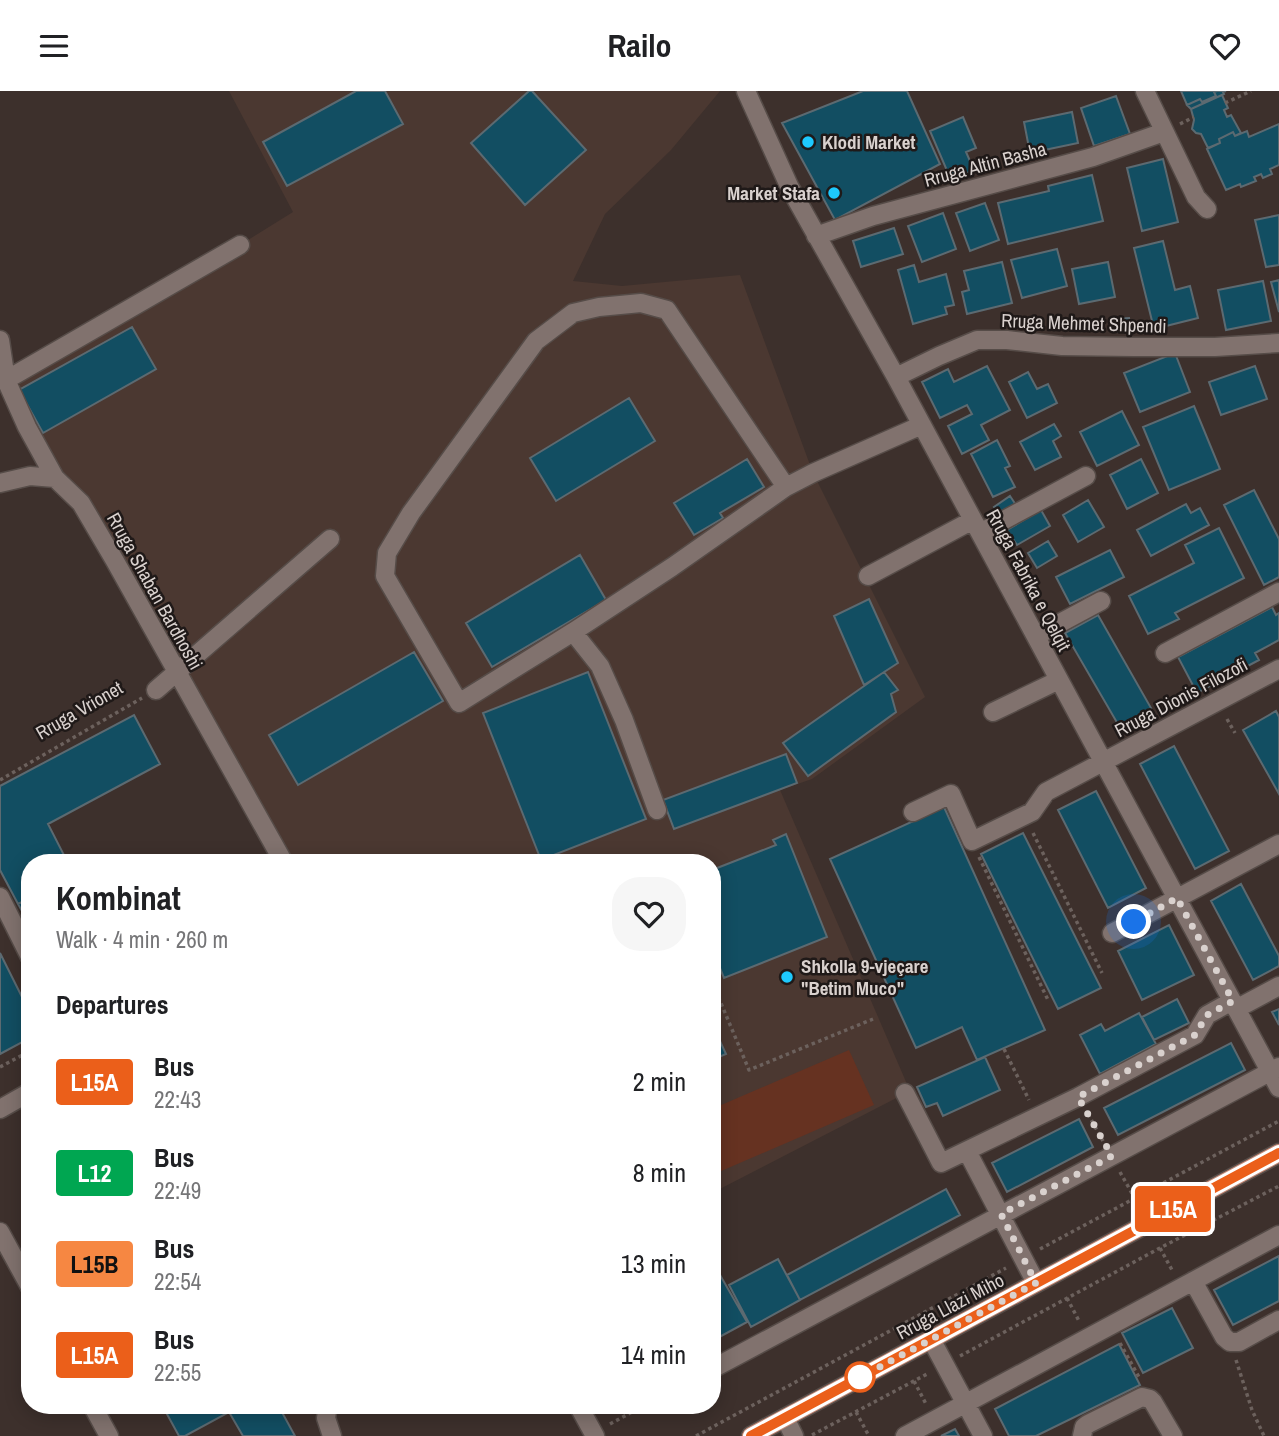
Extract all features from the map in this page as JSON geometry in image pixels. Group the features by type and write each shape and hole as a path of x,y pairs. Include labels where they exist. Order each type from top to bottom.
{"main road":[{"name":"Rruga Llazi Miho","path":"751,1436 1279,1153"}],"street":[{"name":"Rruga Fabrika e Qelqit","path":"746,91 790,188 896,377 1234,1005 1275,1069 1279,1088"},
{"path":"1145,91 1196,197 1207,209"},
{"name":"Rruga Altin Basha","path":"816,236 873,216 1093,157 1164,132"},
{"path":"6,380 240,245"},
{"path":"786,487 667,310 641,303 600,307 573,313 536,341 411,513 387,553 385,576 459,702 672,567 786,487 922,425"},
{"name":"Rruga Shaban Bardhoshi","path":"0,340 6,380 27,427 55,478 81,503 279,854"},
{"name":"Rruga Mehmet Shpendi","path":"896,377 977,340 1007,340 1062,346 1133,347 1215,347 1279,343"},
{"path":"0,484 30,476 55,478"},
{"path":"868,576 1086,476"},
{"path":"156,690 330,539"},
{"path":"1165,653 1279,592"},
{"path":"1036,636 1101,601"},
{"path":"573,632 600,666 624,720 657,810"},
{"name":"Rruga Dionis Filozofi","path":"1024,816 1032,812 1046,792 1279,669"},
{"path":"993,712 1059,680"},
{"path":"913,812 951,794 972,841 1024,816"},
{"path":"1112,933 1279,844"},
{"path":"0,897 21,939"},
{"path":"905,1093 941,1164 1078,1097 1195,1035 1207,1015 1279,986"},
{"path":"721,1364 1275,1069"},
{"path":"0,1109 21,1097"},
{"path":"967,1150 1036,1283"},
{"path":"0,1232 21,1270"},
{"path":"905,1436 1279,1234"},
{"path":"1188,1284 1223,1337 1230,1342 1239,1342 1279,1320"},
{"path":"931,1339 984,1436"},
{"path":"1082,1436 1084,1427 1088,1424 1138,1398 1153,1402 1172,1436"},
{"path":"97,1414 109,1436"},
{"path":"327,1414 332,1436"},
{"path":"583,1414 594,1435"},
{"path":"785,1418 794,1436"}],"path":[{"path":"1225,103 1251,91"},
{"name":"Rruga Vrionet","path":"0,780 156,690"},
{"path":"1024,816 1102,974"},
{"path":"976,851 1035,968 1048,1000"},
{"path":"1047,880 1054,876"},
{"path":"1079,944 1086,941"},
{"path":"721,1003 749,1070 873,1019"},
{"path":"1004,1049 1037,1117"},
{"path":"0,1067 21,1056"},
{"path":"1078,1097 1112,1156"},
{"path":"696,1436 1279,1121"},
{"path":"1121,1173 1134,1197"},
{"path":"810,1436 1279,1186"},
{"path":"1160,1248 1188,1284"},
{"path":"1067,1298 1089,1337"},
{"path":"1111,1325 1153,1402"},
{"path":"1230,1342 1252,1410 1264,1436"},
{"path":"914,1381 935,1420"},
{"path":"856,1412 869,1436"},
{"path":"594,1435 630,1414"}],"shaded area":[{"path":"229,91 720,91 671,150 605,214 573,281 622,286 740,275 813,473 925,697 812,779 780,790 910,1091 721,1188 721,854 279,854 176,672 55,478 6,380 293,212"},
{"path":"849,1050 874,1105 721,1171 721,1105"}],"building":[{"path":"356,91 385,91 403,124 287,186 263,142"},
{"path":"532,91 586,150 525,205 471,143"},
{"path":"863,91 907,91 940,164 835,220 782,123"},
{"path":"1181,91 1217,91 1214,92 1216,96 1187,105"},
{"path":"1226,91 1191,109 1187,105 1216,96 1214,92"},
{"path":"1222,95 1228,108 1224,110 1227,117 1231,115 1241,133 1235,136 1233,132 1219,139 1220,143 1208,148 1201,134 1192,129 1194,120 1191,109"},
{"path":"1116,96 1130,134 1094,146 1081,108"},
{"path":"1072,112 1078,143 1030,153 1024,122"},
{"path":"963,117 976,148 966,152 974,170 951,180 930,131"},
{"path":"1279,124 1279,165 1270,169 1272,174 1263,178 1261,174 1254,177 1256,181 1226,190 1207,149 1233,132 1235,136 1247,131 1249,137"},
{"path":"1163,159 1178,222 1142,231 1127,168"},
{"path":"1092,175 1103,221 1008,244 998,203 1049,191 1048,186"},
{"path":"985,203 999,240 970,251 956,213"},
{"path":"943,213 956,249 922,262 908,226"},
{"path":"1279,215 1279,265 1266,267 1255,220"},
{"path":"894,228 903,254 861,267 853,241"},
{"path":"1163,241 1175,290 1190,286 1198,318 1154,329 1134,248"},
{"path":"1057,249 1067,286 1022,298 1011,260"},
{"path":"1002,262 1012,303 967,314 962,292 969,290 964,271"},
{"path":"1108,262 1115,297 1079,304 1072,269"},
{"path":"914,265 919,282 946,274 954,305 945,307 947,314 913,324 898,270"},
{"path":"1279,280 1279,312 1271,282"},
{"path":"1263,281 1271,321 1226,330 1218,290"},
{"path":"1129,318 1131,331 1117,332 1115,319"},
{"path":"132,327 156,369 43,433 19,390"},
{"path":"1175,353 1190,392 1140,412 1124,373"},
{"path":"987,366 1010,410 981,425 989,440 962,454 948,426 972,414 967,405 940,418 922,382 948,369 954,382"},
{"path":"1255,366 1267,399 1221,415 1209,382"},
{"path":"1028,372 1037,389 1048,384 1057,403 1027,418 1009,382"},
{"path":"629,398 655,441 556,501 530,458"},
{"path":"1194,406 1220,469 1169,490 1143,427"},
{"path":"1122,411 1139,445 1097,466 1080,432"},
{"path":"1054,424 1061,436 1053,441 1061,457 1035,470 1020,442"},
{"path":"997,440 1010,466 1005,468 1015,487 993,497 971,454"},
{"path":"747,459 764,487 720,513 723,518 694,535 674,503"},
{"path":"1141,459 1158,493 1127,509 1110,475"},
{"path":"1254,490 1279,539 1279,577 1264,585 1224,505"},
{"path":"1010,496 1018,508 1002,518 994,507"},
{"path":"1088,500 1104,527 1078,542 1063,515"},
{"path":"1186,504 1191,513 1200,508 1209,525 1151,556 1137,530"},
{"path":"1041,510 1050,526 1017,545 1007,530"},
{"path":"1219,528 1244,578 1175,613 1179,619 1148,634 1129,596 1194,563 1185,545"},
{"path":"1048,541 1057,556 1037,568 1028,553"},
{"path":"1110,550 1124,577 1070,604 1056,577"},
{"path":"580,555 606,600 492,667 466,623"},
{"path":"869,599 898,663 864,685 834,616"},
{"path":"1272,607 1276,615 1279,613 1279,640 1255,653 1259,660 1197,693 1178,657"},
{"path":"1098,615 1151,708 1119,726 1065,633"},
{"path":"414,652 443,701 298,785 269,735"},
{"path":"588,672 646,819 556,854 539,854 483,713"},
{"path":"884,672 898,690 891,694 896,712 808,776 783,743"},
{"path":"1276,711 1279,717 1279,794 1243,730"},
{"path":"134,715 160,764 48,824 63,854 21,854 21,902 18,904 0,870 0,786"},
{"path":"1174,746 1229,851 1195,869 1140,764"},
{"path":"786,754 797,783 674,829 663,800"},
{"path":"1096,791 1146,888 1108,908 1058,810"},
{"path":"944,807 1045,1030 977,1060 962,1027 916,1048 830,859"},
{"path":"1023,833 1101,988 1058,1009 981,854"},
{"path":"786,834 827,937 724,978 721,971 721,866 776,845 773,840"},
{"path":"1241,884 1279,956 1279,966 1253,980 1211,901"},
{"path":"1169,925 1194,975 1142,1000 1118,951"},
{"path":"0,953 21,995 21,1043 0,1054"},
{"path":"1177,999 1189,1023 1154,1040 1142,1017"},
{"path":"1279,1009 1279,1025 1272,1012"},
{"path":"1139,1013 1156,1044 1100,1074 1080,1035 1101,1024 1105,1031"},
{"path":"721,1043 726,1054 721,1056"},
{"path":"1231,1043 1245,1070 1118,1135 1104,1108"},
{"path":"985,1057 1000,1090 943,1116 937,1103 926,1107 917,1087"},
{"path":"1079,1119 1093,1147 1007,1192 992,1163"},
{"path":"946,1189 960,1215 800,1300 787,1275"},
{"path":"1279,1256 1279,1301 1233,1325 1214,1290"},
{"path":"778,1259 800,1300 751,1327 729,1285"},
{"path":"721,1277 747,1322 721,1336"},
{"path":"1172,1308 1193,1348 1143,1373 1122,1333"},
{"path":"1119,1344 1140,1385 1036,1436 1009,1436 995,1409"},
{"path":"167,1414 225,1414 185,1436 179,1436"},
{"path":"230,1414 283,1414 295,1436 243,1436"},
{"path":"955,1429 959,1436 941,1436"}],"bus line":[{"name":"L15A","path":"751,1436 1279,1153"}],"place":[{"name":"Klodi Market","path":"808,142"},
{"name":"Market Stafa","path":"834,193"},
{"name":"Shkolla 9-vjeçare \"Betim Muco\"","path":"787,977"}],"route":[{"path":"860,1377 1036,1283 1001,1214 1112,1156 1078,1097 1195,1035 1207,1015 1233,1001 1177,898 1134,922"}]}
